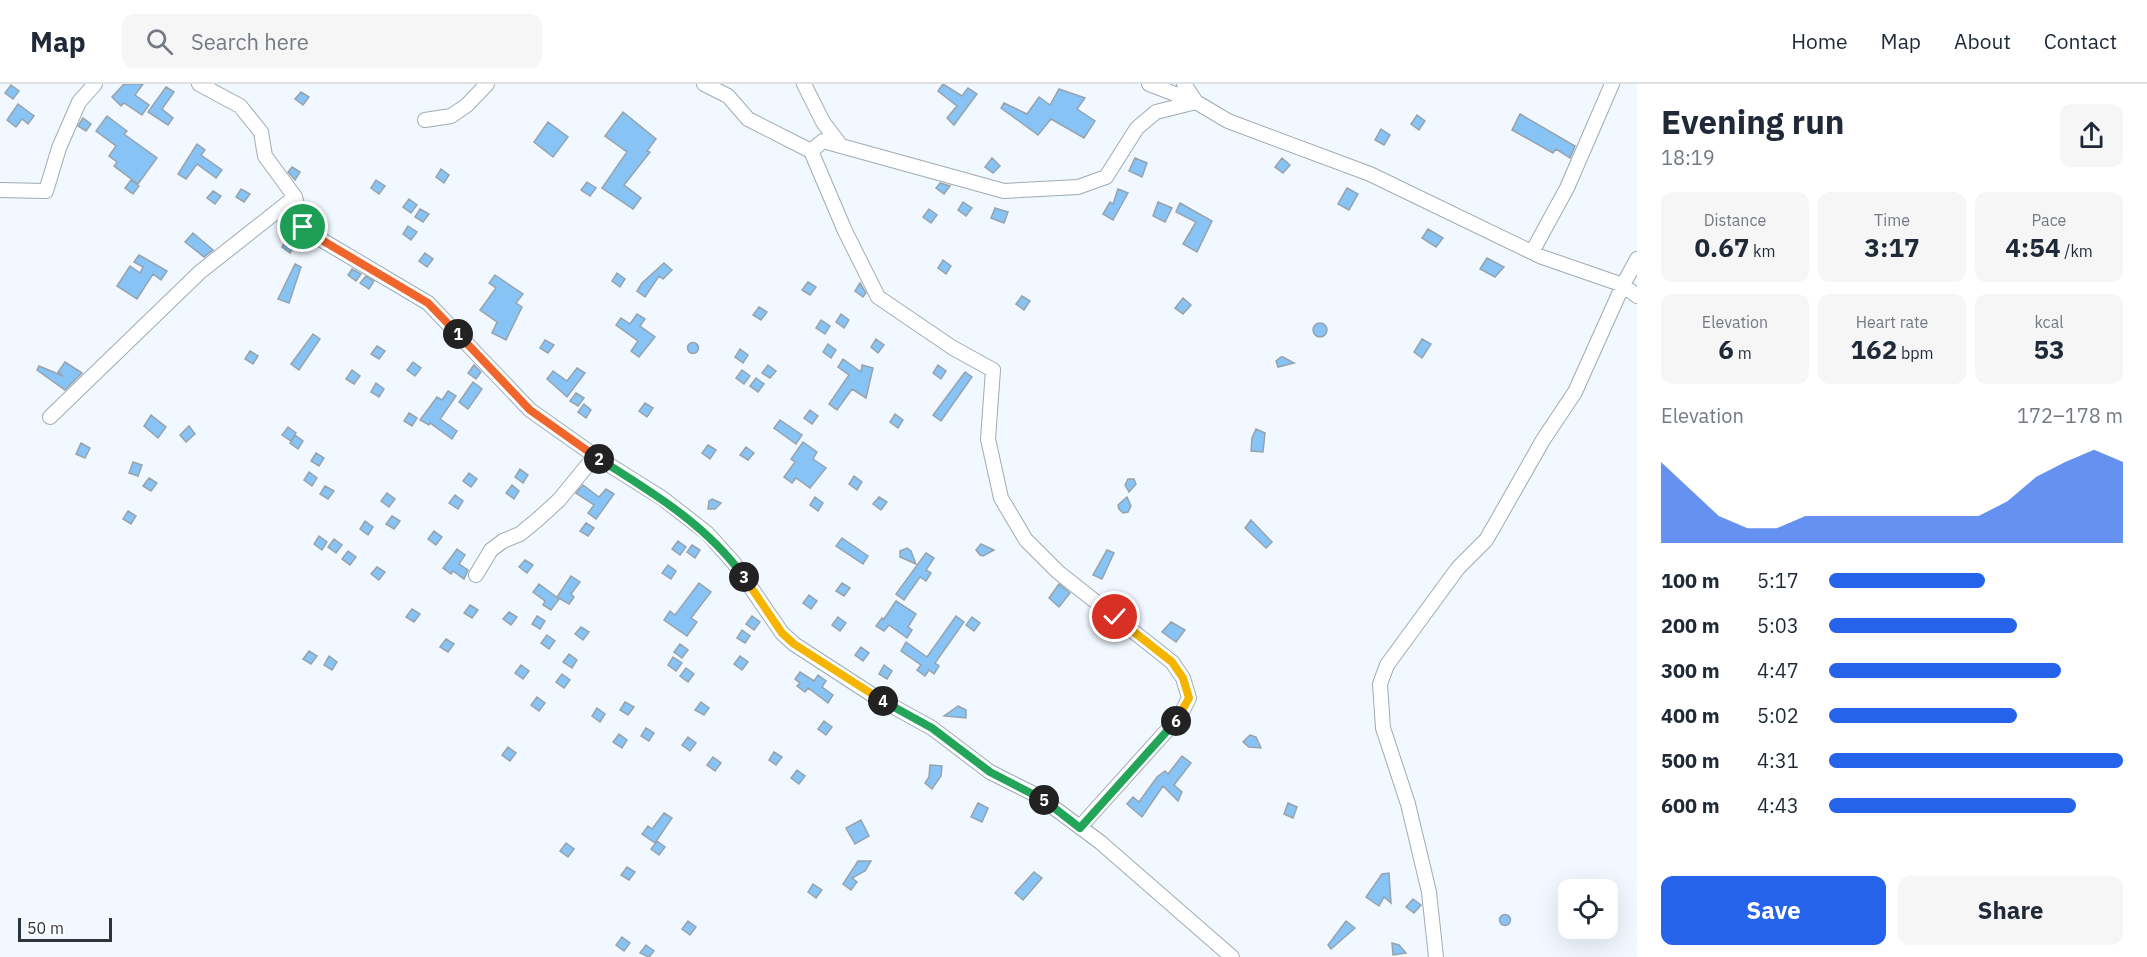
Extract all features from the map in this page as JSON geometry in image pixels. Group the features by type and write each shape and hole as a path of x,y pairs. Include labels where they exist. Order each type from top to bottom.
{"street":[{"path":"0,189 46,191 59,148 79,102 95,84"},
{"path":"199,84 240,106 261,132 266,156 295,196 303,227 428,303 525,405 596,456 663,498 707,533 734,562 782,633 794,644 874,696 932,728 990,772 1038,796 1080,828 1232,957"},
{"path":"425,120 451,116 467,105 487,84"},
{"path":"704,84 728,96 748,119 811,151 845,231 878,297 953,348 993,370 988,439 1001,498 1026,540 1058,572 1172,662 1183,678 1189,698 1180,716 1080,828"},
{"path":"804,84 824,122 841,146"},
{"path":"1149,84 1196,102 1227,121 1370,174 1532,252 1623,285 1637,296"},
{"path":"1184,84 1196,102"},
{"path":"1532,252 1567,188 1612,84"},
{"path":"811,151 823,141 1004,191 1078,187 1106,177 1137,128 1156,112 1196,102"},
{"path":"50,417 200,272 295,196"},
{"path":"1436,957 1429,892 1408,804 1383,728 1380,684 1387,665 1458,568 1486,540 1543,440 1575,392 1637,259"},
{"path":"476,575 492,550 503,541 520,534 537,520 559,500 596,456"}],"building":[{"path":"124,84 143,84 135,95 149,105 142,115 124,103 121,106 112,97"},
{"path":"943,84 962,96 968,88 977,94 954,125 947,118 957,106 938,91"},
{"path":"11,85 19,91 13,99 5,93"},
{"path":"166,87 174,92 162,109 173,118 168,125 148,112"},
{"path":"1059,89 1085,98 1077,109 1095,121 1084,138 1051,119 1038,135 1001,108 1004,103 1027,114 1039,97 1050,105"},
{"path":"301,92 309,97 303,105 295,99"},
{"path":"18,104 34,116 28,124 22,119 16,127 7,120"},
{"path":"623,112 656,139 647,151 650,152 624,185 641,198 633,209 602,188 627,152 605,136"},
{"path":"1520,114 1575,146 1570,158 1556,149 1553,153 1512,130"},
{"path":"1417,115 1425,121 1419,130 1411,124"},
{"path":"107,116 127,131 124,134 157,158 138,184 114,166 117,162 109,156 116,146 96,131"},
{"path":"83,118 91,124 86,131 78,126"},
{"path":"548,122 568,137 553,157 534,142"},
{"path":"1381,129 1390,135 1384,145 1375,140"},
{"path":"197,144 205,150 201,155 222,170 216,178 197,164 186,179 178,174"},
{"path":"992,158 1000,166 993,173 985,167"},
{"path":"1135,158 1147,163 1142,177 1129,171"},
{"path":"1282,158 1290,165 1283,173 1275,167"},
{"path":"292,167 300,172 295,180 288,172"},
{"path":"441,169 449,175 444,183 436,177"},
{"path":"131,180 139,186 133,194 125,188"},
{"path":"376,180 385,186 379,194 371,188"},
{"path":"587,182 596,188 590,196 581,190"},
{"path":"940,183 950,186 944,194 936,188"},
{"path":"1347,188 1358,194 1349,210 1338,204"},
{"path":"241,189 250,194 244,202 236,197"},
{"path":"1118,189 1128,193 1113,220 1103,214 1110,202 1113,204"},
{"path":"213,191 221,196 215,204 207,198"},
{"path":"409,199 417,205 411,213 403,207"},
{"path":"963,202 972,208 966,216 958,210"},
{"path":"1158,202 1172,208 1165,222 1153,216"},
{"path":"1180,203 1212,221 1197,252 1183,244 1196,222 1176,212"},
{"path":"995,208 1008,212 1004,223 991,218"},
{"path":"420,209 429,214 423,222 415,217"},
{"path":"929,209 937,215 931,223 923,217"},
{"path":"408,226 417,232 411,240 403,234"},
{"path":"1428,229 1443,238 1436,247 1422,238"},
{"path":"193,233 213,250 204,257 185,242"},
{"path":"287,239 295,245 290,253 282,247"},
{"path":"425,253 433,259 427,267 419,261"},
{"path":"139,255 167,271 161,280 153,274 137,299 117,286 130,266 140,273 143,267 134,262"},
{"path":"1487,258 1504,267 1495,277 1480,269"},
{"path":"943,260 951,266 946,274 938,268"},
{"path":"664,263 672,270 663,279 659,276 645,297 637,291 642,283"},
{"path":"295,264 301,267 289,303 278,299"},
{"path":"352,269 361,274 356,281 348,275"},
{"path":"617,273 625,279 620,287 612,281"},
{"path":"495,275 523,294 516,303 522,307 506,340 492,333 497,322 480,310 496,288 489,283"},
{"path":"366,276 374,281 369,289 360,283"},
{"path":"808,282 816,287 810,295 802,290"},
{"path":"860,283 866,293 863,297 855,291"},
{"path":"1022,296 1030,301 1024,310 1016,304"},
{"path":"1183,298 1191,305 1183,314 1175,308"},
{"path":"759,307 767,312 761,320 753,315"},
{"path":"637,314 645,319 640,326 655,337 639,357 631,351 638,341 616,325 621,318 630,324"},
{"path":"841,314 849,320 844,328 836,322"},
{"path":"821,320 830,326 825,334 816,328"},
{"path":"1320,323 1325,325 1327,330 1325,335 1320,337 1315,335 1313,330 1315,325"},
{"path":"313,334 320,339 299,370 291,364"},
{"path":"876,339 884,345 878,353 871,347"},
{"path":"1422,339 1431,344 1422,358 1414,352"},
{"path":"545,340 554,345 548,353 540,348"},
{"path":"693,343 697,344 697,352 693,353 689,352 688,348 689,344"},
{"path":"828,344 836,350 831,358 823,352"},
{"path":"377,346 385,351 379,359 371,354"},
{"path":"740,349 748,355 743,363 735,357"},
{"path":"250,351 258,356 253,364 245,359"},
{"path":"1281,357 1294,363 1278,367 1276,361"},
{"path":"843,359 861,372 862,365 873,368 866,398 852,389 837,410 829,404 849,375 838,367"},
{"path":"65,362 82,373 65,390 37,370 39,366 63,376 58,372"},
{"path":"413,362 421,368 415,376 407,370"},
{"path":"474,365 481,372 476,379 468,373"},
{"path":"768,365 776,371 770,378 762,373"},
{"path":"938,365 946,371 941,379 933,373"},
{"path":"577,368 585,373 567,397 547,379 553,371 567,381"},
{"path":"352,370 360,376 354,384 346,379"},
{"path":"742,370 750,376 744,384 736,378"},
{"path":"965,372 972,377 941,421 933,415"},
{"path":"756,378 764,384 758,392 750,386"},
{"path":"473,382 482,389 468,409 459,402"},
{"path":"376,383 384,389 379,397 371,392"},
{"path":"448,391 456,396 440,419 457,431 452,439 430,423 429,425 420,420 437,397 442,400"},
{"path":"576,393 584,398 578,406 570,401"},
{"path":"645,403 653,408 647,417 639,411"},
{"path":"584,404 591,410 586,418 578,412"},
{"path":"810,410 818,416 812,424 804,418"},
{"path":"409,413 417,418 412,426 404,421"},
{"path":"895,414 903,420 898,428 890,422"},
{"path":"151,415 166,427 158,438 144,426"},
{"path":"780,420 802,435 796,444 774,428"},
{"path":"189,426 195,434 186,442 180,435"},
{"path":"288,427 296,433 291,441 282,435"},
{"path":"1256,429 1265,433 1263,452 1251,451 1252,438"},
{"path":"295,435 303,441 298,449 290,443"},
{"path":"803,442 817,452 813,459 826,468 810,488 796,478 792,483 784,477 795,462 791,459"},
{"path":"81,443 90,448 85,458 76,454"},
{"path":"708,445 716,450 710,459 702,453"},
{"path":"746,447 754,453 748,460 740,455"},
{"path":"316,453 324,458 319,466 311,461"},
{"path":"133,462 142,465 138,476 129,473"},
{"path":"520,469 528,475 523,483 515,477"},
{"path":"309,472 317,478 312,486 304,480"},
{"path":"469,473 477,479 471,487 463,481"},
{"path":"854,476 862,482 857,490 849,484"},
{"path":"149,478 157,483 151,491 143,486"},
{"path":"1128,479 1134,479 1136,484 1129,492 1125,485"},
{"path":"512,485 519,491 514,499 506,493"},
{"path":"583,485 599,497 606,489 614,494 596,519 588,513 594,505 576,493"},
{"path":"325,486 334,491 328,499 320,494"},
{"path":"387,493 395,499 389,507 381,501"},
{"path":"455,495 463,501 458,509 449,503"},
{"path":"815,497 823,503 818,511 810,505"},
{"path":"879,497 887,502 881,510 873,504"},
{"path":"1127,497 1131,506 1128,512 1123,513 1118,505"},
{"path":"712,499 721,503 715,509 708,509 709,501"},
{"path":"128,511 136,516 131,524 123,519"},
{"path":"392,516 400,521 394,529 386,524"},
{"path":"1251,520 1272,542 1266,548 1245,528"},
{"path":"365,521 373,527 368,535 360,529"},
{"path":"586,523 594,528 588,536 580,531"},
{"path":"434,531 442,537 436,545 428,539"},
{"path":"319,536 327,542 322,550 314,544"},
{"path":"842,538 868,556 863,564 836,546"},
{"path":"334,539 342,545 336,553 328,547"},
{"path":"678,541 686,547 680,555 672,549"},
{"path":"981,544 994,550 983,556 980,555 976,550"},
{"path":"692,545 700,550 695,558 687,552"},
{"path":"907,548 911,551 916,564 900,557 900,551"},
{"path":"457,549 465,555 459,564 468,570 464,579 453,571 451,574 443,568"},
{"path":"1107,550 1114,553 1102,579 1093,575"},
{"path":"348,551 356,557 350,565 342,559"},
{"path":"926,553 934,558 926,570 931,573 926,581 920,577 904,600 896,594"},
{"path":"525,560 533,565 527,573 519,567"},
{"path":"668,565 676,571 671,579 662,573"},
{"path":"377,567 385,572 379,580 371,574"},
{"path":"571,576 580,582 571,594 574,597 569,604 557,597"},
{"path":"699,583 711,592 691,618 697,622 687,636 664,620 670,611 675,615"},
{"path":"842,583 850,588 844,596 836,591"},
{"path":"539,584 559,599 551,610 543,605 545,601 533,592"},
{"path":"1059,584 1070,593 1059,607 1049,598"},
{"path":"809,595 817,601 811,609 803,603"},
{"path":"896,601 916,614 908,627 912,630 907,638 889,625 884,631 876,626 882,618 884,619"},
{"path":"470,605 478,610 472,618 464,613"},
{"path":"412,609 420,614 414,622 406,617"},
{"path":"509,612 517,617 511,625 503,619"},
{"path":"537,616 545,621 540,629 532,624"},
{"path":"752,616 760,622 754,630 746,624"},
{"path":"956,616 964,622 935,663 939,666 934,674 929,670 925,676 917,670 921,665 901,651 906,642 927,657"},
{"path":"838,617 846,623 840,631 832,625"},
{"path":"972,617 980,623 974,631 966,625"},
{"path":"1171,622 1185,630 1176,642 1162,632"},
{"path":"581,627 589,632 583,640 575,634"},
{"path":"742,630 750,636 745,643 737,638"},
{"path":"547,635 555,641 549,649 541,643"},
{"path":"446,639 454,644 448,652 440,647"},
{"path":"680,644 688,650 682,658 674,652"},
{"path":"861,647 869,653 863,661 855,655"},
{"path":"309,651 317,656 311,664 303,659"},
{"path":"569,654 577,660 572,668 563,662"},
{"path":"329,656 337,662 332,670 324,665"},
{"path":"740,656 748,662 742,670 734,664"},
{"path":"673,657 682,663 676,671 668,665"},
{"path":"521,665 529,671 523,679 515,673"},
{"path":"884,665 892,671 887,679 879,674"},
{"path":"686,668 694,674 688,682 680,676"},
{"path":"800,672 814,681 818,675 826,681 822,687 833,695 828,703 808,688 805,692 797,686 800,683 795,679"},
{"path":"562,674 570,680 564,688 556,682"},
{"path":"537,697 545,703 539,711 531,705"},
{"path":"625,702 634,707 628,715 620,710"},
{"path":"701,702 709,708 704,715 695,710"},
{"path":"958,706 966,710 966,718 944,716"},
{"path":"597,708 605,714 600,722 592,716"},
{"path":"824,721 832,727 826,735 818,729"},
{"path":"646,728 654,733 649,741 641,736"},
{"path":"619,734 627,740 622,748 613,742"},
{"path":"1250,735 1256,737 1261,748 1249,747 1243,742"},
{"path":"688,737 696,743 690,751 682,745"},
{"path":"508,747 516,753 510,761 502,755"},
{"path":"774,752 782,757 776,765 769,760"},
{"path":"1182,756 1191,763 1174,785 1182,792 1178,801 1163,786 1142,817 1127,804 1133,797 1139,802 1157,777 1165,771 1168,774"},
{"path":"713,757 721,763 715,771 707,765"},
{"path":"930,765 942,766 941,776 932,789 925,783 929,777"},
{"path":"797,770 805,776 799,784 791,778"},
{"path":"978,803 988,808 982,822 971,817"},
{"path":"1288,803 1297,807 1293,818 1284,814"},
{"path":"664,813 672,818 655,843 642,834 648,826 652,829"},
{"path":"861,820 869,836 855,844 846,828"},
{"path":"657,841 665,847 659,855 651,849"},
{"path":"566,843 574,849 568,857 560,851"},
{"path":"858,861 871,861 865,871 852,878 857,882 851,890 843,884"},
{"path":"627,867 635,872 629,880 621,875"},
{"path":"1034,872 1042,878 1023,900 1015,893"},
{"path":"1389,873 1391,903 1384,897 1379,906 1366,897 1382,874"},
{"path":"813,884 822,890 816,898 808,892"},
{"path":"1413,899 1421,905 1414,913 1406,907"},
{"path":"1505,915 1509,916 1509,924 1505,925 1501,924 1500,920 1501,916"},
{"path":"688,921 696,927 690,935 682,929"},
{"path":"1346,921 1355,928 1331,949 1328,945"},
{"path":"622,937 630,943 624,951 616,945"},
{"path":"1392,943 1399,945 1406,953 1393,955"},
{"path":"646,945 654,951 649,957 640,953"}],"route":[{"path":"303,227 428,303 530,410 596,456 663,498 707,533 734,562 782,633 794,644 874,696 932,728 990,772 1038,796 1080,828 1180,716 1189,698 1183,678 1172,662 1115,617"}]}
